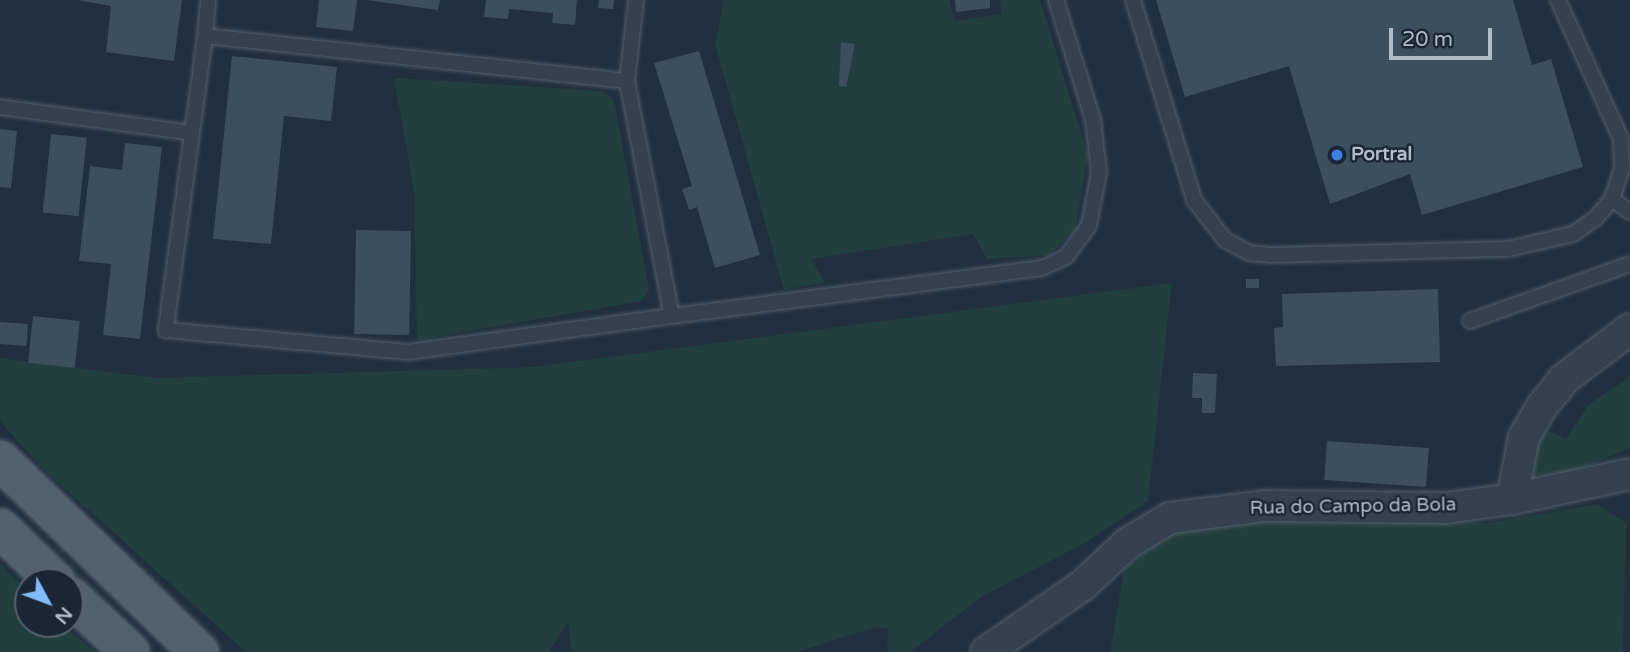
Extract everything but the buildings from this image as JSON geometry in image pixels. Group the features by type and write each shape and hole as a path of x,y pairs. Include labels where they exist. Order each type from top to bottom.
{"main road":[{"path":"0,460 199,652"},
{"path":"0,528 41,568"},
{"path":"84,609 130,652"}],"street":[{"path":"1512,499 1524,437 1542,406 1565,377 1630,329"},
{"name":"Rua do Campo da Bola","path":"986,652 1083,584 1128,542 1170,518 1265,506 1446,508 1630,477"}],"lane":[{"path":"208,0 166,330 408,352 1042,268 1066,257 1088,225 1099,172 1093,120 1056,0"},
{"path":"636,0 627,81 672,316"},
{"path":"1133,0 1194,200 1207,223 1248,253 1545,243 1573,234 1612,199 1622,168 1621,139 1558,0"},
{"path":"205,36 627,81"},
{"path":"0,107 192,133"},
{"path":"1612,199 1630,212"},
{"path":"1470,321 1630,264"}],"green space":[{"path":"724,0 950,0 954,21 1001,14 1000,0 1040,0 1088,155 1075,231 1049,255 987,259 973,234 811,259 825,282 784,290 715,44"},
{"path":"394,78 603,91 614,100 649,289 642,301 417,340 414,192"},
{"path":"1172,283 1148,501 1085,543 983,596 910,652 887,652 888,629 876,627 797,652 571,652 568,622 549,652 246,652 42,468 0,421 0,358 156,378 533,367"},
{"path":"1630,377 1630,448 1575,471 1536,476 1528,461 1543,428 1566,439 1589,404"},
{"path":"1597,504 1626,523 1623,652 1110,652 1124,569 1176,527 1309,512 1489,523"},
{"path":"0,563 14,578 14,638 78,638 95,652 0,652"}],"place":[{"name":"Portral","path":"1337,155"}]}
